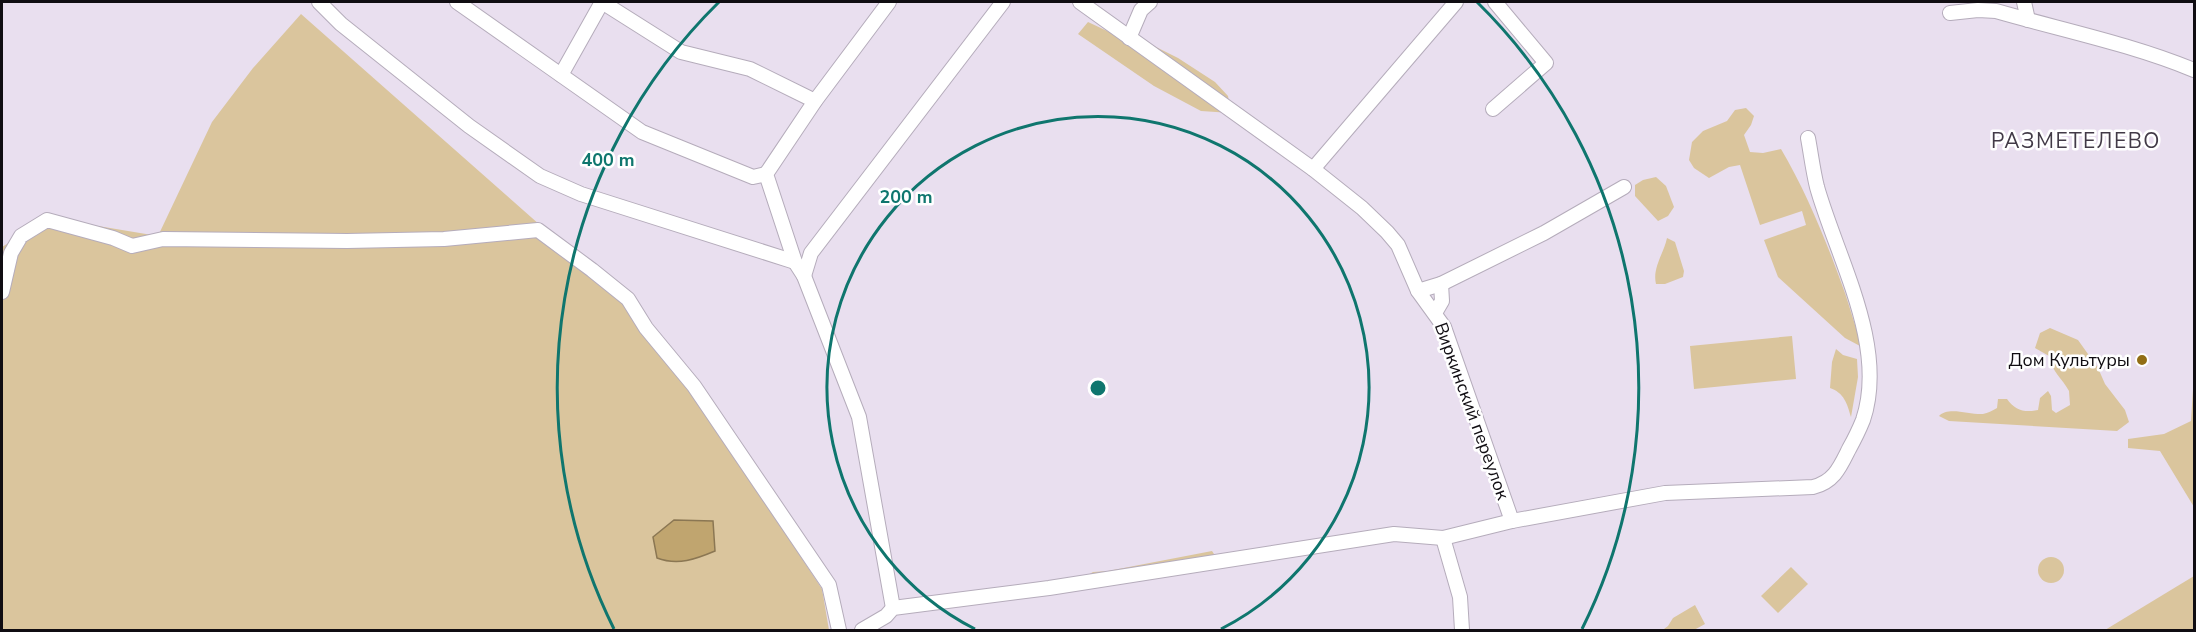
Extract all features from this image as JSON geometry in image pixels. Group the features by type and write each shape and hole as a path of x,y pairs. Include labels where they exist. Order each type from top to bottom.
{"street":[{"path":"319,2 341,24 469,126 540,176 581,194 795,262"},
{"path":"457,2 642,132 753,177 766,174 815,101 890,2"},
{"path":"561,75 602,2 681,52 750,69 815,101"},
{"path":"804,276 811,253 1003,2"},
{"name":"Виркинский переулок","path":"1080,2 1313,169 1362,208 1398,245 1418,291 1444,327 1512,521"},
{"path":"1129,38 1141,10 1150,2"},
{"path":"1313,169 1456,2"},
{"path":"1493,109 1546,63 1495,2"},
{"path":"2024,2 2028,20"},
{"path":"1950,14 1978,10 1996,11 2107,42 2137,48 2194,70"},
{"path":"862,630 886,616 893,608 1049,588 1394,534 1443,538 1512,521 1665,493 1823,485 1837,473 1863,420 1867,403 1868,363 1862,321 1817,186 1808,138"},
{"path":"766,174 795,262 804,276 859,417 893,608"},
{"path":"1418,291 1441,284 1545,233 1624,187"},
{"path":"2,292 11,253 21,236 47,220 113,238 132,246 163,239 347,241 444,239 538,230 628,300 646,328 694,386 829,585 839,630"},
{"path":"1435,312 1442,301 1441,284"},
{"path":"1443,538 1460,597 1462,630"}],"shaded area":[{"path":"301,14 626,301 716,428 822,589 829,630 2,630 2,247 50,218 158,236 212,122 253,68"},
{"path":"1088,22 1137,45 1154,46 1178,58 1215,82 1228,96 1231,113 1201,111 1154,86 1078,34"},
{"path":"1746,108 1754,116 1744,135 1750,152 1763,153 1781,149 1808,201 1845,293 1860,346 1845,338 1778,277 1764,240 1806,225 1802,211 1760,225 1740,165 1729,167 1709,178 1694,168 1689,160 1692,142 1703,131 1727,121 1735,110"},
{"path":"1656,177 1666,186 1674,207 1668,216 1658,221 1635,196 1635,185 1643,180"},
{"path":"1667,238 1675,242 1684,271 1683,277 1665,284 1656,284 1657,266"},
{"path":"2050,328 2078,340 2098,368 2105,384 2125,410 2129,422 2117,431 1949,421 1939,416 1953,411 1985,414 1997,408 1998,399 2007,399 2020,410 2038,410 2040,398 2048,391 2051,396 2052,410 2056,413 2070,405 2069,391 2055,371 2049,356 2035,348 2040,333"},
{"path":"1792,336 1796,379 1694,389 1690,346"},
{"path":"1836,349 1843,355 1857,359 1858,377 1851,417 1844,399 1830,388 1832,362"},
{"path":"2193,389 2194,507 2160,451 2128,448 2128,439 2164,434 2191,421"},
{"path":"674,520 713,521 715,551 694,559 680,561 657,558 653,537"},
{"path":"1212,551 1213,559 1088,575 1093,572"},
{"path":"2051,557 2060,561 2064,570 2060,579 2051,583 2042,579 2038,570 2042,561"},
{"path":"1791,567 1808,584 1778,613 1761,596"},
{"path":"2194,576 2194,630 2105,630"},
{"path":"1695,605 1705,624 1694,630 1664,629 1673,618"}],"place":[{"name":"Дом Культуры","path":"2142,360"}],"district":[{"name":"РАЗМЕТЕЛЕВО","path":"2076,141"}]}
